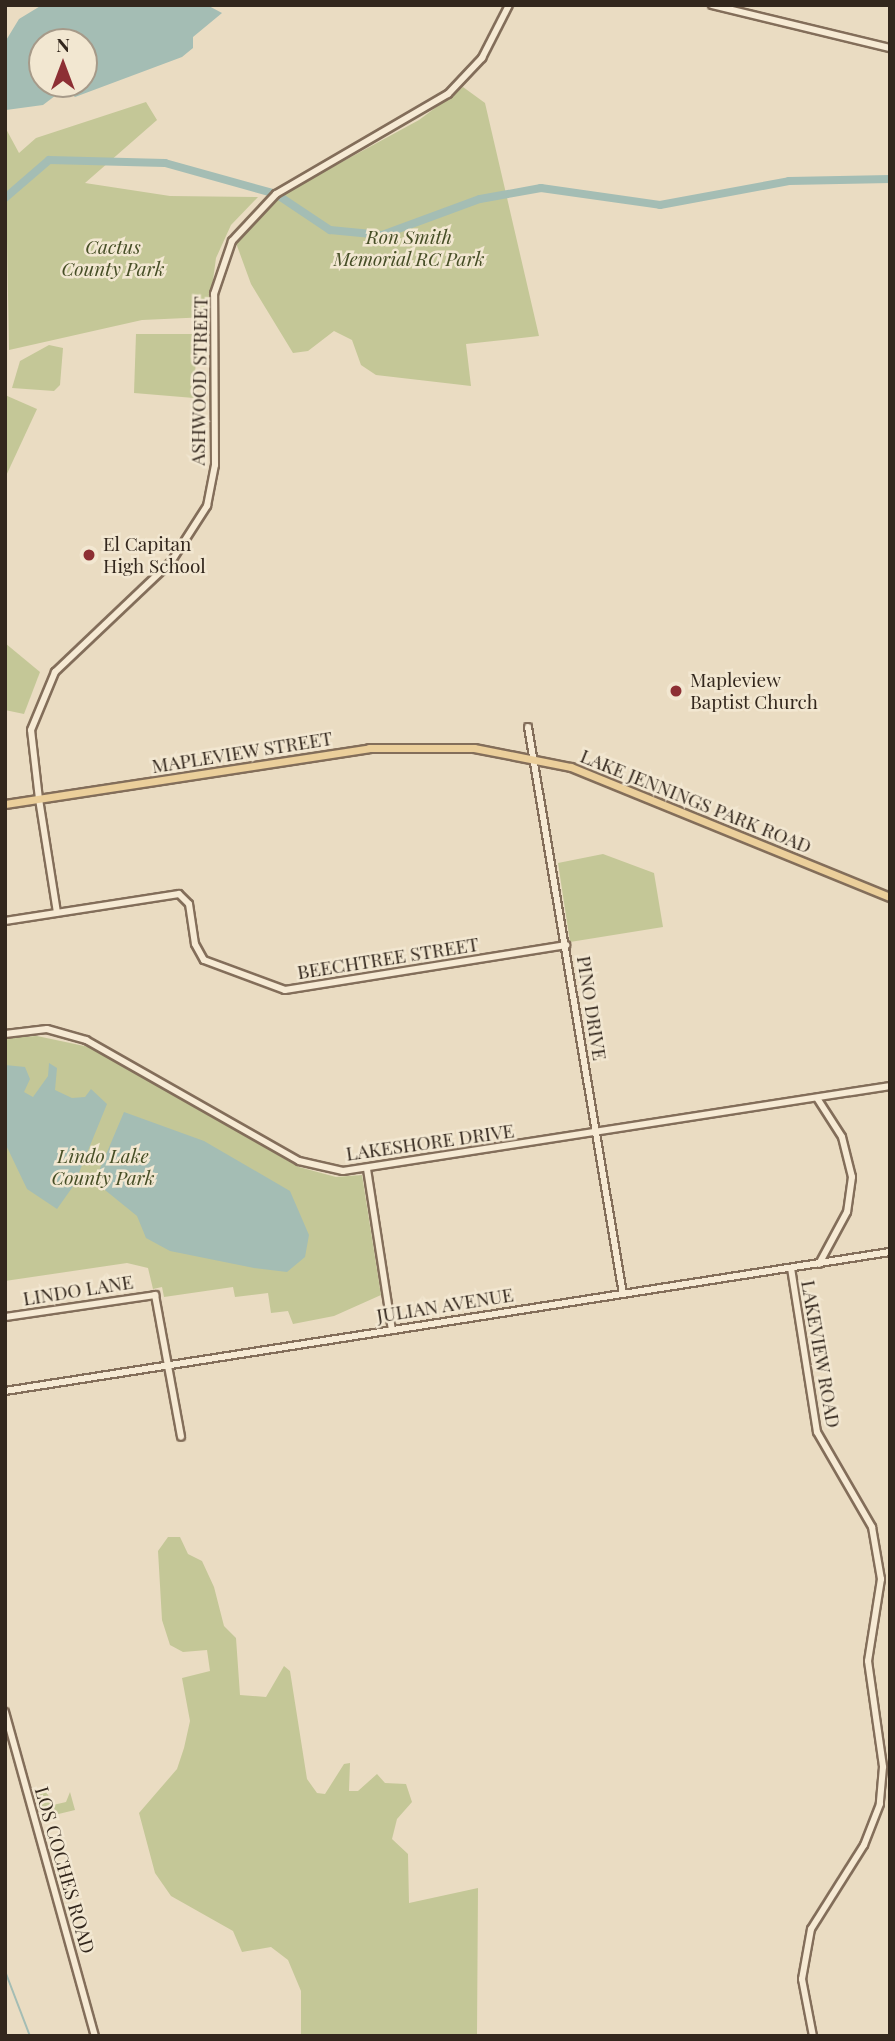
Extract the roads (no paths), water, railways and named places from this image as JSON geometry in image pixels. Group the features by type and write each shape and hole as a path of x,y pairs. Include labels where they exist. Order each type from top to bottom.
{"main road":[{"name":"MAPLEVIEW STREET","path":"5,804 369,748 485,749"},
{"name":"LAKE JENNINGS PARK ROAD","path":"485,749 537,758 621,785 890,897"}],"street":[{"name":"ASHWOOD STREET","path":"57,913 39,799 32,730 55,672 171,562 206,506 215,465 214,294 232,240 270,198 448,94 482,58 509,5"},
{"path":"712,5 890,48"},
{"name":"PINO DRIVE","path":"528,727 537,758 622,1294"},
{"name":"BEECHTREE STREET","path":"57,913 173,894 183,897 204,960 278,989 566,946"},
{"path":"5,921 57,913"},
{"name":"LAKESHORE DRIVE","path":"5,1034 47,1029 86,1040 299,1161 334,1170 367,1169 890,1086"},
{"name":"LAKEVIEW ROAD","path":"817,1098 844,1141 852,1177 847,1212 819,1264"},
{"path":"367,1169 392,1330"},
{"name":"JULIAN AVENUE","path":"5,1391 890,1252"},
{"name":"LAKEVIEW ROAD","path":"791,1268 817,1432 872,1527 881,1579 868,1661 883,1767 880,1804 864,1845 811,1929 802,1979 813,2036"},
{"name":"LINDO LANE","path":"5,1317 155,1295 170,1366"},
{"path":"170,1366 181,1437"},
{"name":"LOS COCHES ROAD","path":"5,1712 95,2036"}],"water":[{"path":"42,5 207,5 222,13 193,37 193,48 182,57 98,88 98,28 28,28 28,98 52,98 43,105 6,110 5,42 19,19"},
{"path":"49,1063 57,1068 55,1090 72,1098 85,1097 91,1089 107,1104 74,1185 57,1209 27,1189 5,1143 5,1065 25,1067 30,1079 24,1092 33,1097 48,1076"},
{"path":"124,1112 204,1141 290,1191 309,1235 305,1257 287,1272 170,1251 146,1238 137,1216 105,1190 99,1171"}],"waterway":[{"path":"5,198 49,160 165,163 276,194 330,230 382,235 480,199 541,188 660,205 789,181 890,179"},
{"path":"5,1971 30,2036"}],"place":[{"name":"El Capitan High School","path":"89,555"},
{"name":"Mapleview Baptist Church","path":"676,691"}],"park label":[{"name":"Ron Smith Memorial RC Park","path":"409,248"},
{"name":"Cactus County Park","path":"113,258"},
{"name":"Lindo Lake County Park","path":"103,1167"}]}
